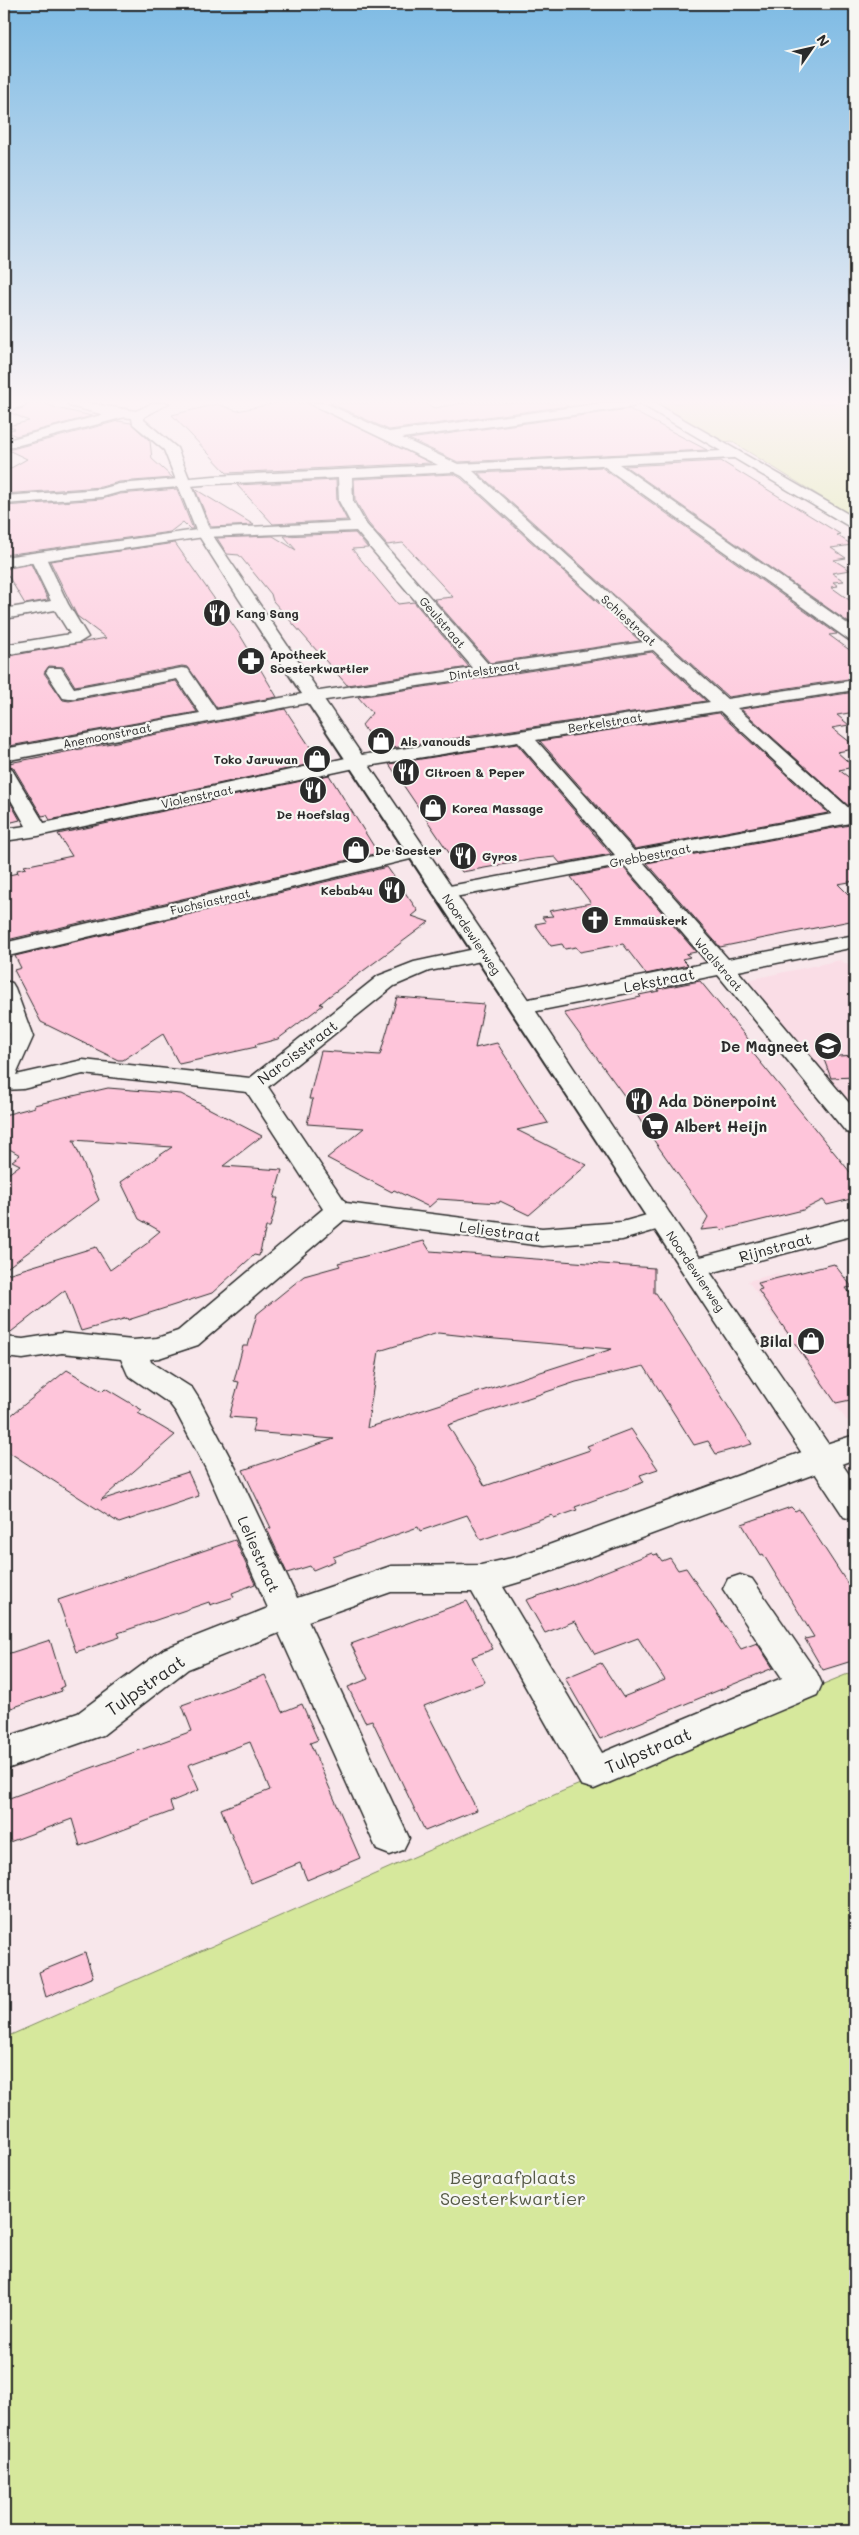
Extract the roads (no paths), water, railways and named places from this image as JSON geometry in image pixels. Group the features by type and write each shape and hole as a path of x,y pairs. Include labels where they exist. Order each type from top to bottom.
{"street":[{"name":"Noordewierweg","path":"199,521 204,534 355,762 484,954 522,1007 661,1220 855,1508"},
{"name":"Geulstraat","path":"357,521 484,670"},
{"name":"Schiestraat","path":"520,521 656,645 852,817"},
{"path":"692,521 855,636"},
{"path":"4,562 204,534 360,526"},
{"path":"4,650 80,637 60,604 38,558"},
{"path":"4,614 60,604"},
{"name":"Dintelstraat","path":"313,697 656,645"},
{"path":"55,672 69,694 182,672 210,715"},
{"name":"Berkelstraat","path":"355,762 855,685"},
{"name":"Anemoonstraat","path":"4,755 313,697"},
{"name":"Waalstraat","path":"522,735 723,967 855,1126"},
{"name":"Violenstraat","path":"4,834 38,830 355,762"},
{"path":"4,772 38,830"},
{"name":"Grebbestraat","path":"444,893 852,817"},
{"name":"Violenstraat","path":"4,854 38,830"},
{"name":"Fuchsiastraat","path":"4,950 416,852"},
{"name":"Lekstraat","path":"522,1007 855,941"},
{"name":"Narcisstraat","path":"4,1083 23,1082 83,1067 255,1086 386,981 401,973 421,967 484,954"},
{"path":"4,988 11,1003 21,1037 4,1075"},
{"path":"4,1347 23,1349 62,1343 133,1350 159,1348 188,1338 338,1211 255,1086"},
{"name":"Leliestraat","path":"338,1211 542,1238 622,1231 661,1220"},
{"name":"Rijnstraat","path":"695,1268 855,1226"},
{"name":"Leliestraat","path":"133,1350 138,1368 181,1396 188,1407 220,1467 286,1615"},
{"name":"Tulpstraat","path":"4,1754 90,1724 176,1658 286,1615 391,1579 481,1578 518,1570 821,1457 855,1447"},
{"name":"Tulpstraat","path":"481,1578 594,1773 805,1684 740,1589"},
{"path":"286,1615 390,1838"}],"place":[{"name":"Kang Sang","path":"217,613"},
{"name":"Apotheek Soesterkwartier","path":"251,661"},
{"name":"Als vanouds","path":"381,741"},
{"name":"Toko Jaruwan","path":"317,759"},
{"name":"Citroen & Peper","path":"406,772"},
{"name":"De Hoefslag","path":"313,790"},
{"name":"Korea Massage","path":"433,808"},
{"name":"De Soester","path":"356,850"},
{"name":"Gyros","path":"463,856"},
{"name":"Kebab4u","path":"392,890"},
{"name":"Emmaüskerk","path":"595,920"},
{"name":"De Magneet","path":"828,1046"},
{"name":"Ada Dönerpoint","path":"639,1101"},
{"name":"Albert Heijn","path":"655,1126"},
{"name":"Bilal","path":"811,1341"}],"park label":[{"name":"Begraafplaats Soesterkwartier","path":"513,2187"}]}
